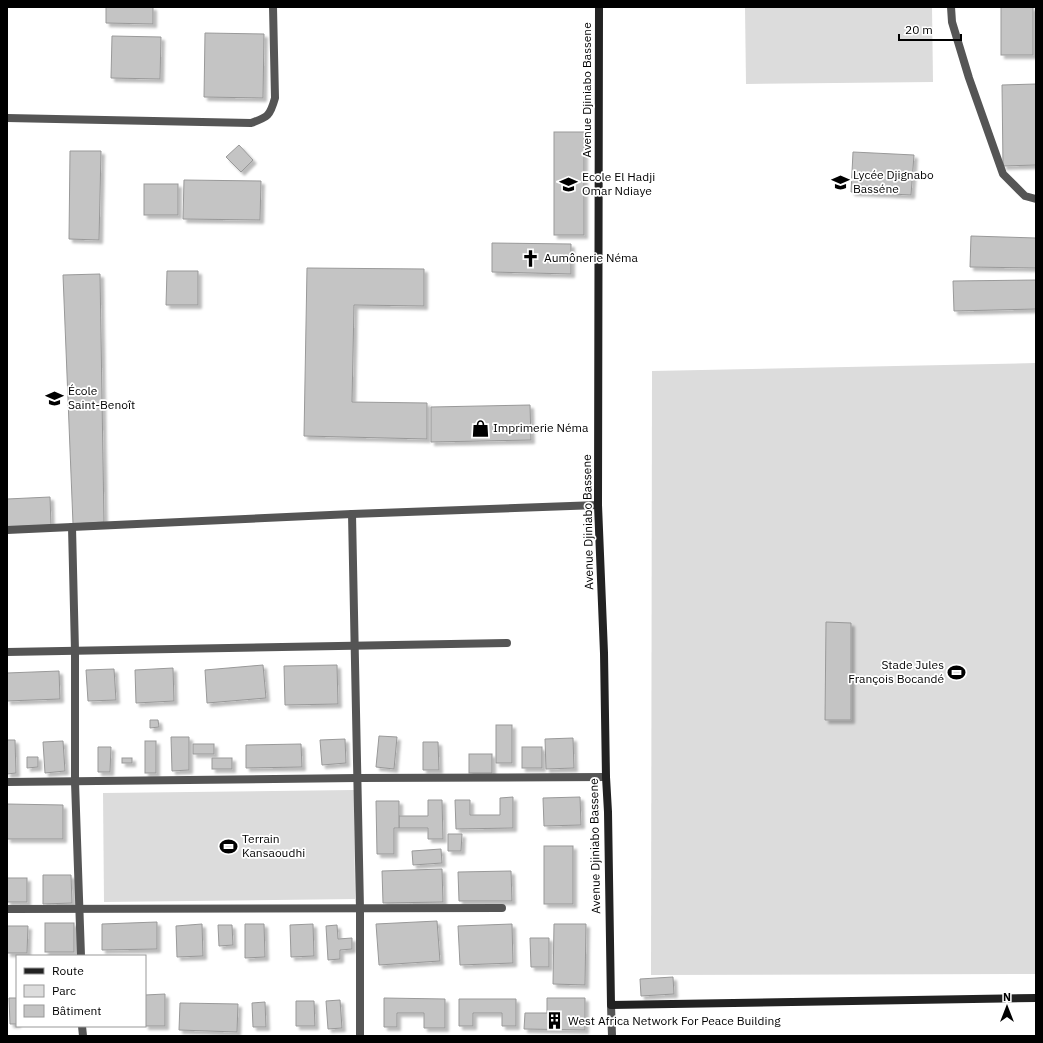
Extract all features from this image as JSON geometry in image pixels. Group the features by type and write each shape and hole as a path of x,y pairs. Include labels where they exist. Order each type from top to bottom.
{"main road":[{"name":"Avenue Djiniabo Bassene","path":"599,7 598,505 604,653 611,1006"},
{"path":"611,1006 1036,998"}],"street":[{"path":"7,118 251,123 264,119 272,110 275,98 273,7"},
{"path":"951,7 952,22 965,65 1003,174 1025,196 1036,199"},
{"path":"7,530 352,514 598,505"},
{"path":"352,514 360,909 360,1036"},
{"path":"72,527 75,651 75,782 81,909 81,955"},
{"path":"7,652 507,643"},
{"path":"7,782 357,778 606,778"},
{"path":"7,909 502,908"},
{"name":"Avenue Djiniabo Bassene","path":"611,1006 612,1036"}],"green space":[{"path":"745,7 932,7 933,82 746,84"},
{"path":"1036,363 1036,974 651,975 652,371"},
{"name":"Terrain Kansaoudhi","path":"354,790 355,899 104,902 103,793"}],"building":[{"path":"106,7 153,7 153,24 106,23"},
{"path":"1001,7 1033,7 1033,55 1001,55"},
{"path":"205,33 264,34 263,98 204,97"},
{"path":"112,36 161,37 160,79 111,78"},
{"path":"1036,84 1036,165 1003,166 1002,85"},
{"name":"Ecole El Hadji Omar Ndiaye","path":"554,132 584,132 584,235 554,235"},
{"path":"239,145 253,160 241,172 226,157"},
{"path":"70,151 101,151 99,240 69,239"},
{"path":"853,152 914,155 911,195 851,192"},
{"path":"184,180 261,181 260,220 183,219"},
{"path":"144,184 178,184 178,215 144,215"},
{"path":"971,236 1036,238 1036,268 970,267"},
{"name":"Aumônerie Néma","path":"492,243 571,244 571,274 492,272"},
{"path":"307,268 424,269 424,306 354,305 352,402 427,403 427,439 304,436"},
{"path":"167,271 198,271 198,305 166,305"},
{"path":"100,274 104,522 73,524 63,275"},
{"path":"1036,280 1036,309 954,311 953,281"},
{"path":"530,405 531,440 431,442 431,407"},
{"path":"50,497 51,525 7,527 7,499"},
{"path":"826,622 851,623 851,720 825,720"},
{"path":"263,665 266,698 207,703 205,670"},
{"path":"337,665 338,704 285,705 284,666"},
{"path":"173,668 174,701 136,703 135,670"},
{"path":"114,669 116,700 88,701 86,670"},
{"path":"59,671 60,699 7,701 7,673"},
{"path":"150,720 158,720 159,727 150,728"},
{"path":"496,725 512,725 512,763 496,763"},
{"path":"379,736 397,737 394,769 376,767"},
{"path":"171,737 189,737 189,770 172,771"},
{"path":"573,738 574,768 546,769 545,739"},
{"path":"345,739 346,763 322,765 320,740"},
{"path":"7,740 15,740 16,773 7,774"},
{"path":"63,741 65,771 45,773 43,742"},
{"path":"145,741 156,741 156,773 145,773"},
{"path":"423,742 438,742 439,770 423,770"},
{"path":"193,744 214,744 214,754 193,754"},
{"path":"301,744 302,767 246,768 246,745"},
{"path":"98,747 111,747 110,772 98,772"},
{"path":"522,747 542,747 542,768 522,768"},
{"path":"469,754 492,754 492,773 469,773"},
{"path":"27,757 38,757 38,767 27,768"},
{"path":"122,758 132,758 132,763 122,763"},
{"path":"212,758 232,758 232,769 212,769"},
{"path":"513,797 513,828 456,829 455,800 470,800 470,815 500,815 500,798"},
{"path":"580,797 581,825 544,826 543,798"},
{"path":"428,800 442,800 443,839 428,839 428,828 399,828 399,816 428,816"},
{"path":"376,801 399,801 399,828 394,828 394,854 377,854"},
{"path":"7,804 63,805 63,839 7,839"},
{"path":"448,834 462,834 461,851 448,851"},
{"path":"544,846 573,846 573,904 544,904"},
{"path":"441,849 442,863 413,865 412,851"},
{"path":"442,869 443,902 383,903 382,871"},
{"path":"511,871 512,901 459,901 458,872"},
{"path":"43,875 71,875 72,903 43,904"},
{"path":"7,878 27,878 27,902 7,902"},
{"path":"437,921 440,961 379,965 376,924"},
{"path":"157,922 157,949 102,950 102,924"},
{"path":"45,923 74,923 74,952 45,952"},
{"path":"202,924 203,956 177,957 176,926"},
{"path":"245,924 264,924 265,957 245,958"},
{"path":"313,924 314,956 291,957 290,925"},
{"path":"512,924 513,963 460,965 458,926"},
{"path":"554,924 586,924 585,985 553,984"},
{"path":"218,925 232,925 233,945 219,946"},
{"path":"337,925 338,939 352,938 352,949 340,950 340,959 328,960 326,926"},
{"path":"7,926 28,926 27,953 7,953"},
{"path":"530,938 549,938 549,967 531,967"},
{"path":"673,977 674,994 641,996 640,979"},
{"path":"165,994 165,1026 146,1026 146,995"},
{"path":"9,998 16,998 16,1024 10,1024"},
{"path":"384,998 445,999 445,1028 424,1028 424,1013 397,1013 397,1027 384,1027"},
{"name":"West Africa Network For Peace Building","path":"547,998 585,998 585,1030 524,1029 525,1013 547,1013"},
{"path":"459,999 516,999 516,1026 502,1026 502,1013 473,1013 473,1026 459,1026"},
{"path":"340,1000 342,1028 328,1029 326,1001"},
{"path":"296,1001 314,1001 315,1026 296,1026"},
{"path":"265,1002 266,1027 253,1027 252,1003"},
{"path":"180,1003 238,1004 237,1032 179,1030"}],"place":[{"name":"Lycée Djignabo Basséne","path":"840,182"},
{"name":"Ecole El Hadji Omar Ndiaye","path":"569,184"},
{"name":"Aumônerie Néma","path":"531,258"},
{"name":"École Saint-Benoît","path":"55,398"},
{"name":"Imprimerie Néma","path":"480,428"},
{"name":"Stade Jules François Bocandé","path":"957,672"},
{"name":"Terrain Kansaoudhi","path":"229,846"},
{"name":"West Africa Network For Peace Building","path":"555,1021"}]}
